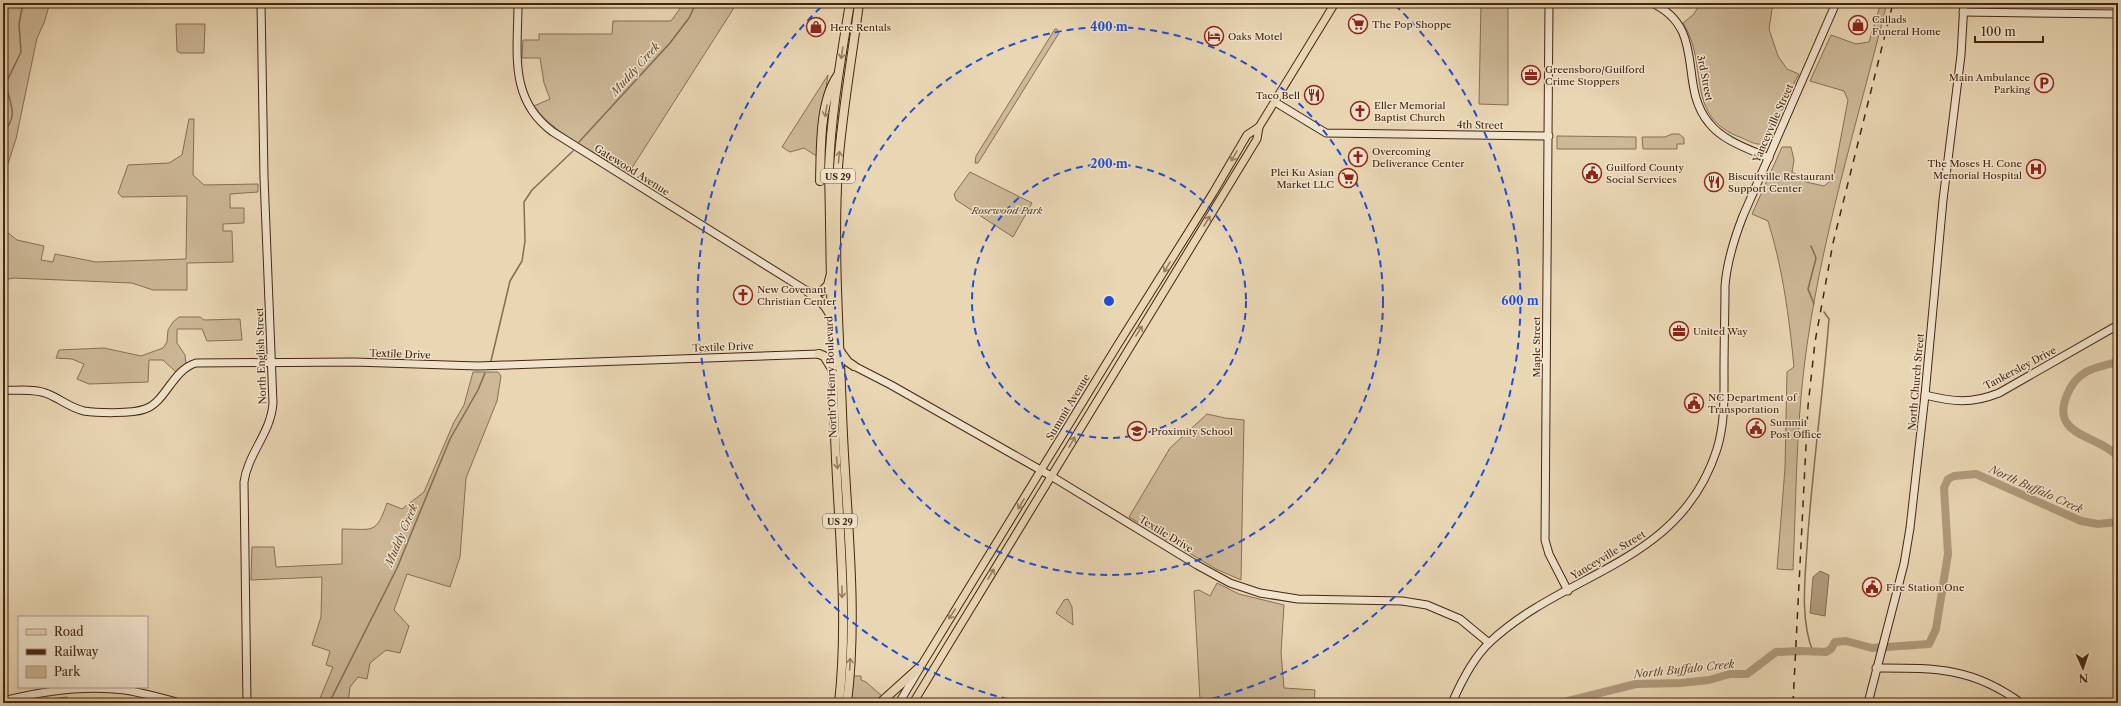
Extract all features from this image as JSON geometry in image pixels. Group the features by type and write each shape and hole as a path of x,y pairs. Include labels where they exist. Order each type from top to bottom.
{"highway":[{"name":"North O'Henry Boulevard","path":"839,703 844,648 841,527 835,436 831,273 830,141 838,75 850,3"},
{"name":"North O'Henry Boulevard","path":"847,703 851,648 849,540 841,380 837,218 838,168 845,96 859,3"},
{"path":"820,181 822,133 831,85 838,75"},
{"path":"822,291 828,285 831,273"},
{"path":"807,291 825,306 832,324"},
{"path":"833,340 828,348 819,354 829,361 834,371"},
{"path":"840,350 848,362 854,366 844,372 841,380"},
{"path":"880,703 921,666"}],"main road":[{"name":"Summit Avenue","path":"913,703 1257,139 1259,127 1336,3"},
{"name":"Summit Avenue","path":"921,666 1213,193 1247,135 1259,127"},
{"path":"927,656 937,663"}],"street":[{"name":"North English Street","path":"247,703 244,482 250,460 271,418 273,403 264,177 261,3"},
{"name":"Gatewood Avenue","path":"518,3 519,80 528,104 541,122 553,132 807,291"},
{"name":"Maple Street","path":"1549,3 1545,540 1549,554 1568,591"},
{"name":"3rd Street","path":"1652,3 1673,18 1686,36 1699,104 1709,123 1718,133 1730,140 1769,158"},
{"name":"Yanceyville Street","path":"1452,703 1470,667 1489,643 1517,619 1635,552 1657,537 1685,509 1705,478 1717,449 1722,424 1727,269 1735,236 1836,3"},
{"name":"North Church Street","path":"1868,703 1902,570 1910,528 1925,395 1943,200 1960,59 1964,3"},
{"path":"2060,3 2118,3"},
{"path":"1963,14 2118,14"},
{"name":"4th Street","path":"1275,102 1326,133 1549,136"},
{"path":"807,291 817,293 822,291"},
{"name":"Tankersley Drive","path":"1925,395 1962,402 1976,401 1989,397 2118,325"},
{"name":"Textile Drive","path":"3,390 34,391 48,394 58,400 84,410 137,411 152,406 183,369 196,363 354,362 478,366 819,354"},
{"name":"Textile Drive","path":"854,366 891,385 1052,476 1197,565 1230,583 1260,593 1298,600 1402,601 1427,605 1460,619 1489,643"},
{"name":"Summit Avenue","path":"899,703 921,666"},
{"path":"1876,668 1936,669 1971,675 1999,688 2022,703"},
{"path":"3,701 49,692 101,689 127,691 180,703"}],"green space":[{"path":"4,3 50,3 44,23 37,38 16,139 3,179"},
{"path":"684,3 737,3 630,171 626,171 564,135 534,106 550,99 544,83 540,58 522,58 523,40 539,40 539,34 612,34 613,21 671,21"},
{"path":"1481,3 1508,3 1508,105 1479,104"},
{"path":"1701,3 1773,3 1769,29 1778,56 1787,69 1799,74 1762,144 1757,144 1724,129 1712,117 1705,104 1700,89 1691,39 1683,23 1693,15"},
{"path":"1881,3 1887,3 1829,230 1811,322 1804,368 1799,418 1793,570 1777,569 1785,468 1787,372 1794,367 1785,293 1778,257 1768,221 1752,214 1782,147 1791,147 1794,160 1792,172 1806,182 1824,186 1833,179 1848,100 1844,91 1810,81 1831,35 1856,44 1869,42"},
{"path":"176,24 205,24 204,53 180,53 177,51"},
{"path":"1055,29 1057,29 1059,33 978,163 975,163 976,156"},
{"path":"828,75 818,138 818,157 804,148 790,152 782,147"},
{"path":"189,119 194,119 193,175 204,185 258,184 258,192 230,194 230,208 244,208 244,223 223,224 223,231 232,231 233,262 187,263 187,290 153,290 132,283 14,278 3,280 3,229 17,240 44,246 41,260 53,262 55,254 96,262 186,259 187,196 122,197 118,193 128,165 169,163 182,155"},
{"path":"1672,134 1679,134 1684,138 1684,144 1677,144 1677,149 1643,149 1642,137 1665,137"},
{"path":"1557,136 1636,137 1636,149 1557,149"},
{"name":"Rosewood Park","path":"970,172 1032,203 1013,237 956,200 954,194"},
{"path":"179,317 200,317 204,320 240,319 242,340 207,341 202,329 177,329 177,343 185,355 186,364 176,372 163,360 149,360 148,382 89,384 77,379 84,364 72,359 56,358 59,350 104,348 141,356 163,348 167,342 168,330 173,322"},
{"path":"473,372 498,372 501,376 497,401 466,478 460,557 450,587 407,574 394,610 409,626 400,653 386,650 370,663 367,679 358,677 350,687 348,703 318,703 333,667 326,665 330,651 312,645 321,617 322,577 251,580 252,547 274,547 276,567 342,564 342,529 372,528 380,521 387,503 402,509 424,492 454,422 464,405"},
{"path":"1207,414 1244,420 1241,580 1216,569 1129,517 1170,448"},
{"path":"1217,583 1239,594 1284,605 1281,653 1284,688 1315,690 1314,703 1194,703 1194,700 1200,700 1194,591 1199,590 1210,596"},
{"path":"1068,599 1072,607 1073,625 1056,613 1064,600"},
{"path":"853,676 861,676 861,680 866,682 882,696 870,703 851,703"},
{"path":"67,697 67,703 20,703"}],"shaded area":[{"path":"1820,571 1829,575 1825,616 1810,613 1813,577"}],"waterway":[{"path":"3,133 11,120 12,114 6,83 21,52 19,24 23,3"},
{"name":"Muddy Creek","path":"579,142 670,43 689,18 696,3"},
{"name":"Muddy Creek","path":"491,361 510,281 522,261 525,241 524,202 532,190 573,151"},
{"path":"3,156 5,160 3,163"},
{"path":"1811,246 1816,258 1808,289 1814,304"},
{"path":"1813,652 1806,626 1804,600 1812,490 1829,319 1824,312"},
{"name":"North Buffalo Creek","path":"2118,362 2094,368 2081,375 2071,387 2063,409 2065,419 2070,427 2079,434 2110,450 2118,457"},
{"name":"Muddy Creek","path":"329,703 397,568 450,439 478,390 485,373"},
{"name":"North Buffalo Creek","path":"1560,703 1636,684 1681,683 1709,680 1730,674 1747,674 1776,652 1826,652 1831,649 1835,642 1846,641 1872,648 1929,644 1936,629 1948,554 1944,488 1948,479 1954,476 1976,474 2081,521 2098,524 2118,522"}],"railway":[{"path":"1793,703 1808,406 1815,342 1833,243 1893,3"}],"place":[{"name":"The Pop Shoppe","path":"1358,24"},
{"name":"Callads Funeral Home","path":"1858,25"},
{"name":"Herc Rentals","path":"816,27"},
{"name":"Oaks Motel","path":"1214,36"},
{"name":"Greensboro/Guilford Crime Stoppers","path":"1531,75"},
{"name":"Main Ambulance Parking","path":"2044,83"},
{"name":"Taco Bell","path":"1314,95"},
{"name":"Eller Memorial Baptist Church","path":"1360,111"},
{"name":"Overcoming Deliverance Center","path":"1358,157"},
{"name":"The Moses H. Cone Memorial Hospital","path":"2036,169"},
{"name":"Guilford County Social Services","path":"1592,173"},
{"name":"Plei Ku Asian Market LLC","path":"1348,178"},
{"name":"Biscuitville Restaurant Support Center","path":"1714,182"},
{"name":"New Covenant Christian Center","path":"743,295"},
{"name":"United Way","path":"1679,331"},
{"name":"NC Department of Transportation","path":"1694,403"},
{"name":"Summit Post Office","path":"1756,428"},
{"name":"Proximity School","path":"1137,431"},
{"name":"Fire Station One","path":"1872,587"}]}
